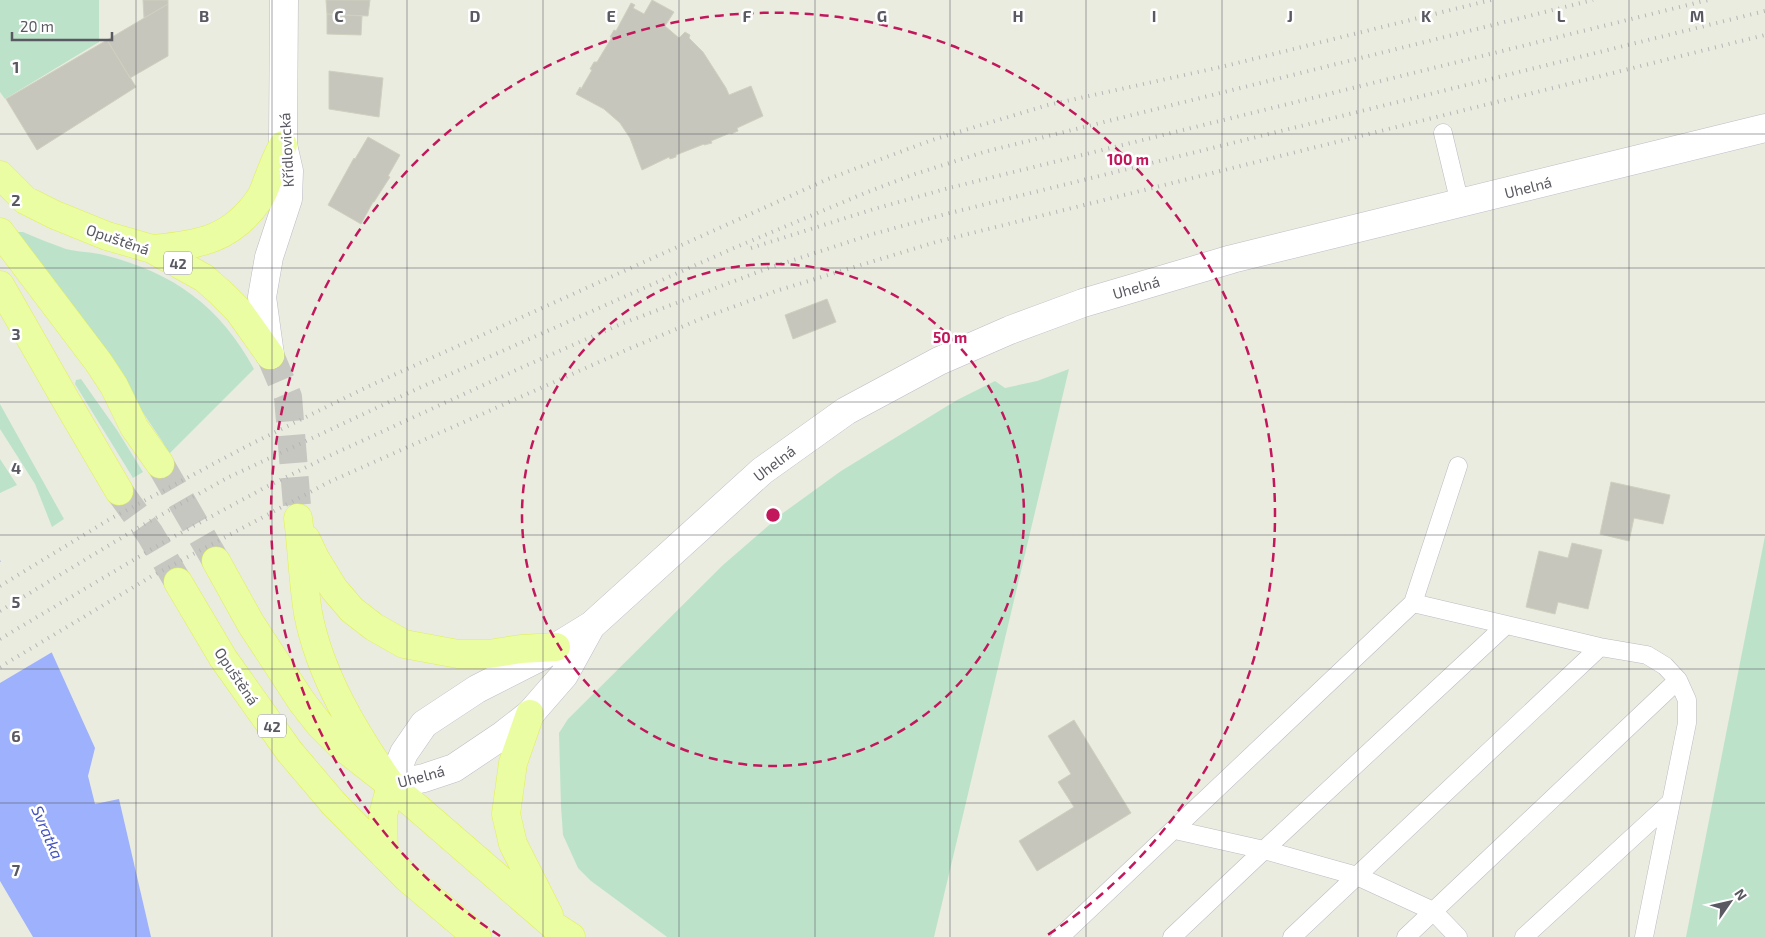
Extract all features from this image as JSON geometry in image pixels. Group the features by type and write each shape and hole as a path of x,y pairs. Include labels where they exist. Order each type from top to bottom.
{"main road":[{"name":"Křídlovická","path":"270,355 262,296 269,257 288,199 289,171 283,145 284,0"},
{"name":"Uhelná","path":"391,785 404,753 424,724 477,689 540,657 592,625 762,471 846,411 939,361 1010,330 1083,303 1232,259 1765,128"},
{"path":"152,249 188,246 206,241 227,231 245,217 260,197 283,145"},
{"name":"Opuštěná","path":"0,175 25,200 55,216 107,236 152,249 188,269 221,293 250,326 270,355"},
{"path":"0,232 99,363 114,386 134,427 160,464"},
{"path":"0,285 119,491"},
{"name":"42","path":"391,785 364,745 341,705 322,659 308,614 299,521 315,558 334,589 352,610 374,627 404,644 458,654 489,654 521,649 556,647"},
{"name":"42","path":"216,561 251,624 302,702 320,725 340,745 391,785 563,931"},
{"name":"Opuštěná","path":"178,582 223,658 289,751 334,804 407,878 477,937"},
{"name":"Uhelná","path":"391,785 424,778 454,768 530,714 564,675 592,625"},
{"path":"530,714 513,764 506,814 513,844 563,931"},
{"path":"384,855 383,815 391,785"}],"lane":[{"path":"1443,133 1460,204"},
{"path":"1060,937 1414,603 1458,466"},
{"path":"1414,603 1600,647 1647,655 1665,666 1678,680 1687,700 1687,723 1643,936"},
{"path":"1172,937 1506,625"},
{"path":"1292,937 1600,647"},
{"path":"1406,937 1678,680"},
{"path":"1524,937 1671,802"},
{"path":"1175,830 1264,850 1357,876 1433,911 1458,937"}],"green space":[{"path":"0,0 99,0 99,42 5,99 0,92"},
{"path":"16,232 23,232 66,249 99,254 129,262 173,282 210,310 226,327 254,369 169,454 119,377"},
{"path":"1069,369 934,937 667,937 591,881 578,868 563,835 559,733 568,719 723,565 783,513 841,471 957,400 995,381 1005,388 1037,381"},
{"path":"81,379 117,430 143,472 133,478 75,384 76,380"},
{"path":"0,404 64,519 52,527 35,484 0,429"},
{"path":"0,459 17,485 0,493"},
{"path":"1765,536 1765,937 1686,937"}],"water":[{"name":"Svratka","path":"0,560 52,653 95,748 88,776 95,804 119,799 151,937 33,937 0,881"}],"pier":[{"path":"3,560 54,651 0,683 0,562"}],"building":[{"path":"143,0 168,0 168,4 144,18"},
{"path":"326,0 370,0 368,16 327,14"},
{"path":"652,0 674,12 665,26 679,38 685,32 690,35 689,38 703,52 729,95 751,86 763,116 737,128 738,131 711,141 712,143 704,144 670,159 669,157 642,170 630,138 620,123 604,109 576,94 580,87 581,89 592,70 590,69 594,62 597,62 631,3 635,5 633,8 644,14"},
{"path":"168,4 168,56 130,78 107,40"},
{"path":"327,14 362,16 361,35 327,34"},
{"path":"107,40 136,87 37,150 6,99"},
{"path":"329,71 383,78 379,117 329,109"},
{"path":"368,137 400,155 388,176 390,177 361,224 328,205"},
{"path":"827,299 836,322 793,339 785,315"},
{"path":"1611,482 1670,495 1663,524 1634,518 1629,541 1600,534"},
{"path":"1572,543 1602,550 1588,609 1558,602 1555,614 1526,607 1539,551 1568,558"},
{"path":"1074,720 1131,813 1037,871 1019,841 1074,807 1058,782 1071,774 1048,736"}],"tunnel":[{"path":"270,355 288,397 298,518"},
{"path":"160,464 216,561"},
{"path":"119,491 150,534 178,582"}],"railway":[{"path":"0,586 110,519 247,446 367,387 828,179 932,140 1048,105 1221,67 1491,0"},
{"path":"0,611 136,529 227,478 419,388 734,248 865,193 912,175 984,152 1593,0"},
{"path":"751,248 874,209 949,188 1708,0"},
{"path":"0,639 162,543 266,487 329,456 621,324 766,269 873,234 946,214 1765,11"},
{"path":"0,667 152,576 329,482 633,347 776,291 936,242 1765,35"}]}
